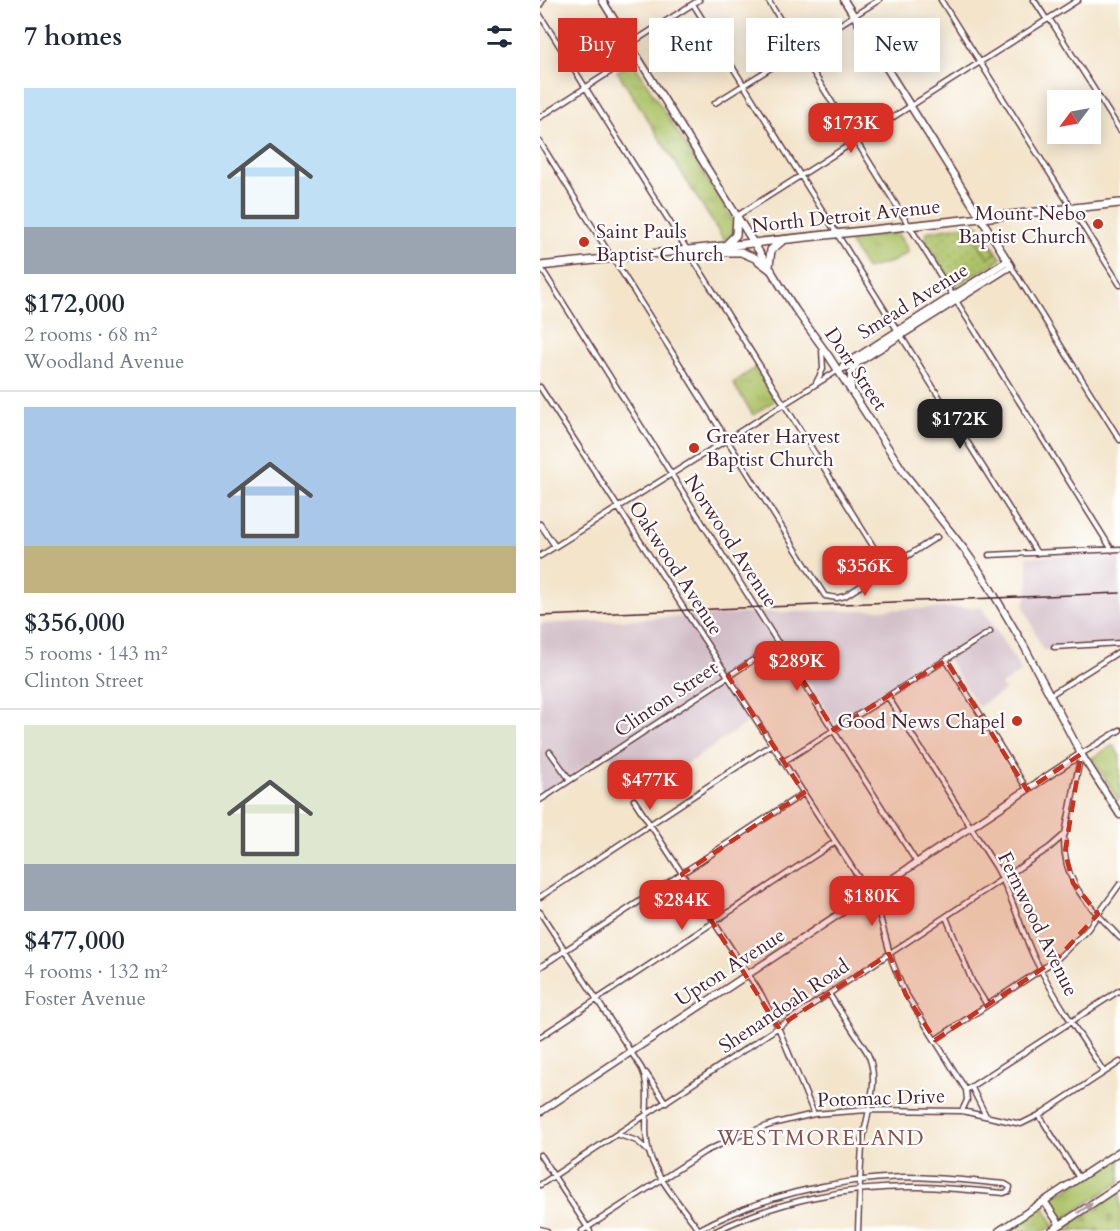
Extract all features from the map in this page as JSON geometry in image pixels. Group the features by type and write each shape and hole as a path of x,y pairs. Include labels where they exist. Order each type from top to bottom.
{"main road":[{"name":"North Detroit Avenue","path":"540,266 1120,203"},
{"path":"724,247 736,235 737,216"},
{"path":"690,250 711,253 741,252 770,268 774,247 785,239"}],"street":[{"path":"540,5 543,0"},
{"name":"Dorr Street","path":"602,0 613,18"},
{"path":"637,40 699,0"},
{"path":"768,0 779,18"},
{"path":"844,0 1120,440"},
{"path":"842,23 879,0"},
{"path":"941,0 1120,285"},
{"path":"1034,0 1120,130"},
{"path":"737,216 1078,0"},
{"path":"693,4 1037,553"},
{"path":"540,15 690,250 888,570"},
{"name":"Dorr Street","path":"637,54 795,309 838,370 905,474 983,576 1023,644 1082,754 1118,807 1120,815"},
{"path":"540,117 609,72"},
{"path":"715,103 764,72"},
{"path":"813,72 1112,550"},
{"path":"540,142 823,593 834,598 845,596 937,537"},
{"name":"Smead Avenue","path":"540,556 854,358 899,333 1009,264"},
{"name":"Norwood Avenue","path":"540,266 917,863"},
{"name":"Smead Avenue","path":"838,370 857,363 899,333"},
{"path":"815,384 824,365 820,344"},
{"path":"851,390 851,373 857,363"},
{"name":"Oakwood Avenue","path":"540,387 870,894 880,913 890,954 906,995 966,1090"},
{"path":"540,524 555,546"},
{"path":"989,555 1120,549"},
{"path":"783,762 990,632"},
{"name":"Clinton Street","path":"540,800 779,643"},
{"path":"1054,647 1120,643"},
{"path":"1050,695 1120,651"},
{"path":"946,660 1027,790"},
{"name":"Fernwood Avenue","path":"888,697 1003,879 1041,970 1071,1023 1104,1072"},
{"name":"Upton Avenue","path":"540,1112 634,1055 748,975 1120,730"},
{"path":"540,897 772,744"},
{"path":"550,752 570,780"},
{"path":"1082,754 1065,834 1066,860 1073,883 1084,901 1120,938"},
{"path":"540,967 804,793"},
{"path":"634,800 748,975 778,1027 814,1114"},
{"name":"Shenandoah Road","path":"540,1185 1003,879 1049,848 1065,834"},
{"path":"540,1037 835,842"},
{"path":"935,1040 1041,970 1074,945 1120,884"},
{"path":"540,912 666,1103"},
{"path":"946,917 972,981 987,1005"},
{"path":"962,1111 967,1100 966,1090 1120,990"},
{"path":"829,994 872,1061 874,1076 863,1139 858,1230"},
{"path":"634,1055 646,1079 649,1152 662,1179 698,1231 744,1209 781,1197 860,1181 904,1177 938,1178 1005,1184 1010,1189 1004,1193 916,1187 860,1191 825,1196 772,1209 716,1231"},
{"name":"Potomac Drive","path":"582,1231 589,1229 704,1152 741,1135 776,1123 814,1114 867,1110 962,1111 1021,1124 1039,1115 1120,1062"},
{"path":"972,1088 986,1116"},
{"path":"1039,1115 1080,1178"},
{"path":"618,1134 635,1139 649,1152"},
{"path":"999,1231 1120,1151"},
{"path":"540,1155 589,1229"},
{"path":"1051,1231 1120,1185"},
{"path":"1044,1201 1060,1225"},
{"path":"540,1229 547,1231"}],"highlighted area":[{"path":"779,643 834,730 946,660 1027,790 1081,754 1065,852 1073,883 1098,914 1057,959 935,1040 906,995 889,954 778,1027 682,874 804,793 728,676"}],"shaded area":[{"path":"1120,553 1120,644 1054,647 1043,651 1024,606 1029,586 1027,557"},
{"path":"981,607 1022,671 1001,685 1005,690 978,707 946,657 835,725 780,637 723,675 751,720 638,798 607,751 540,796 540,624 754,613"}],"green space":[{"path":"637,68 735,223 732,233 724,240 618,72 637,72"},
{"path":"975,223 1001,258 954,286 926,241 927,232"},
{"path":"897,233 909,251 892,262 866,269 847,238"},
{"path":"985,236 996,253 988,258 977,241"},
{"path":"755,368 775,400 753,415 733,383"},
{"path":"1113,745 1120,756 1120,799 1118,800 1092,758"},
{"path":"1120,1154 1120,1182 1063,1219 1061,1218 1052,1205 1052,1199"},
{"path":"1120,1192 1120,1231 1060,1231"},
{"path":"1040,1207 1044,1208 1054,1225 1045,1231 1004,1231"}],"railway":[{"path":"540,616 1120,593"}],"place":[{"name":"Mount Nebo Baptist Church","path":"1098,224"},
{"name":"Saint Pauls Baptist Church","path":"584,242"},
{"name":"Greater Harvest Baptist Church","path":"694,448"},
{"name":"Good News Chapel","path":"1017,721"}],"district":[{"name":"WESTMORELAND","path":"821,1138"}]}
